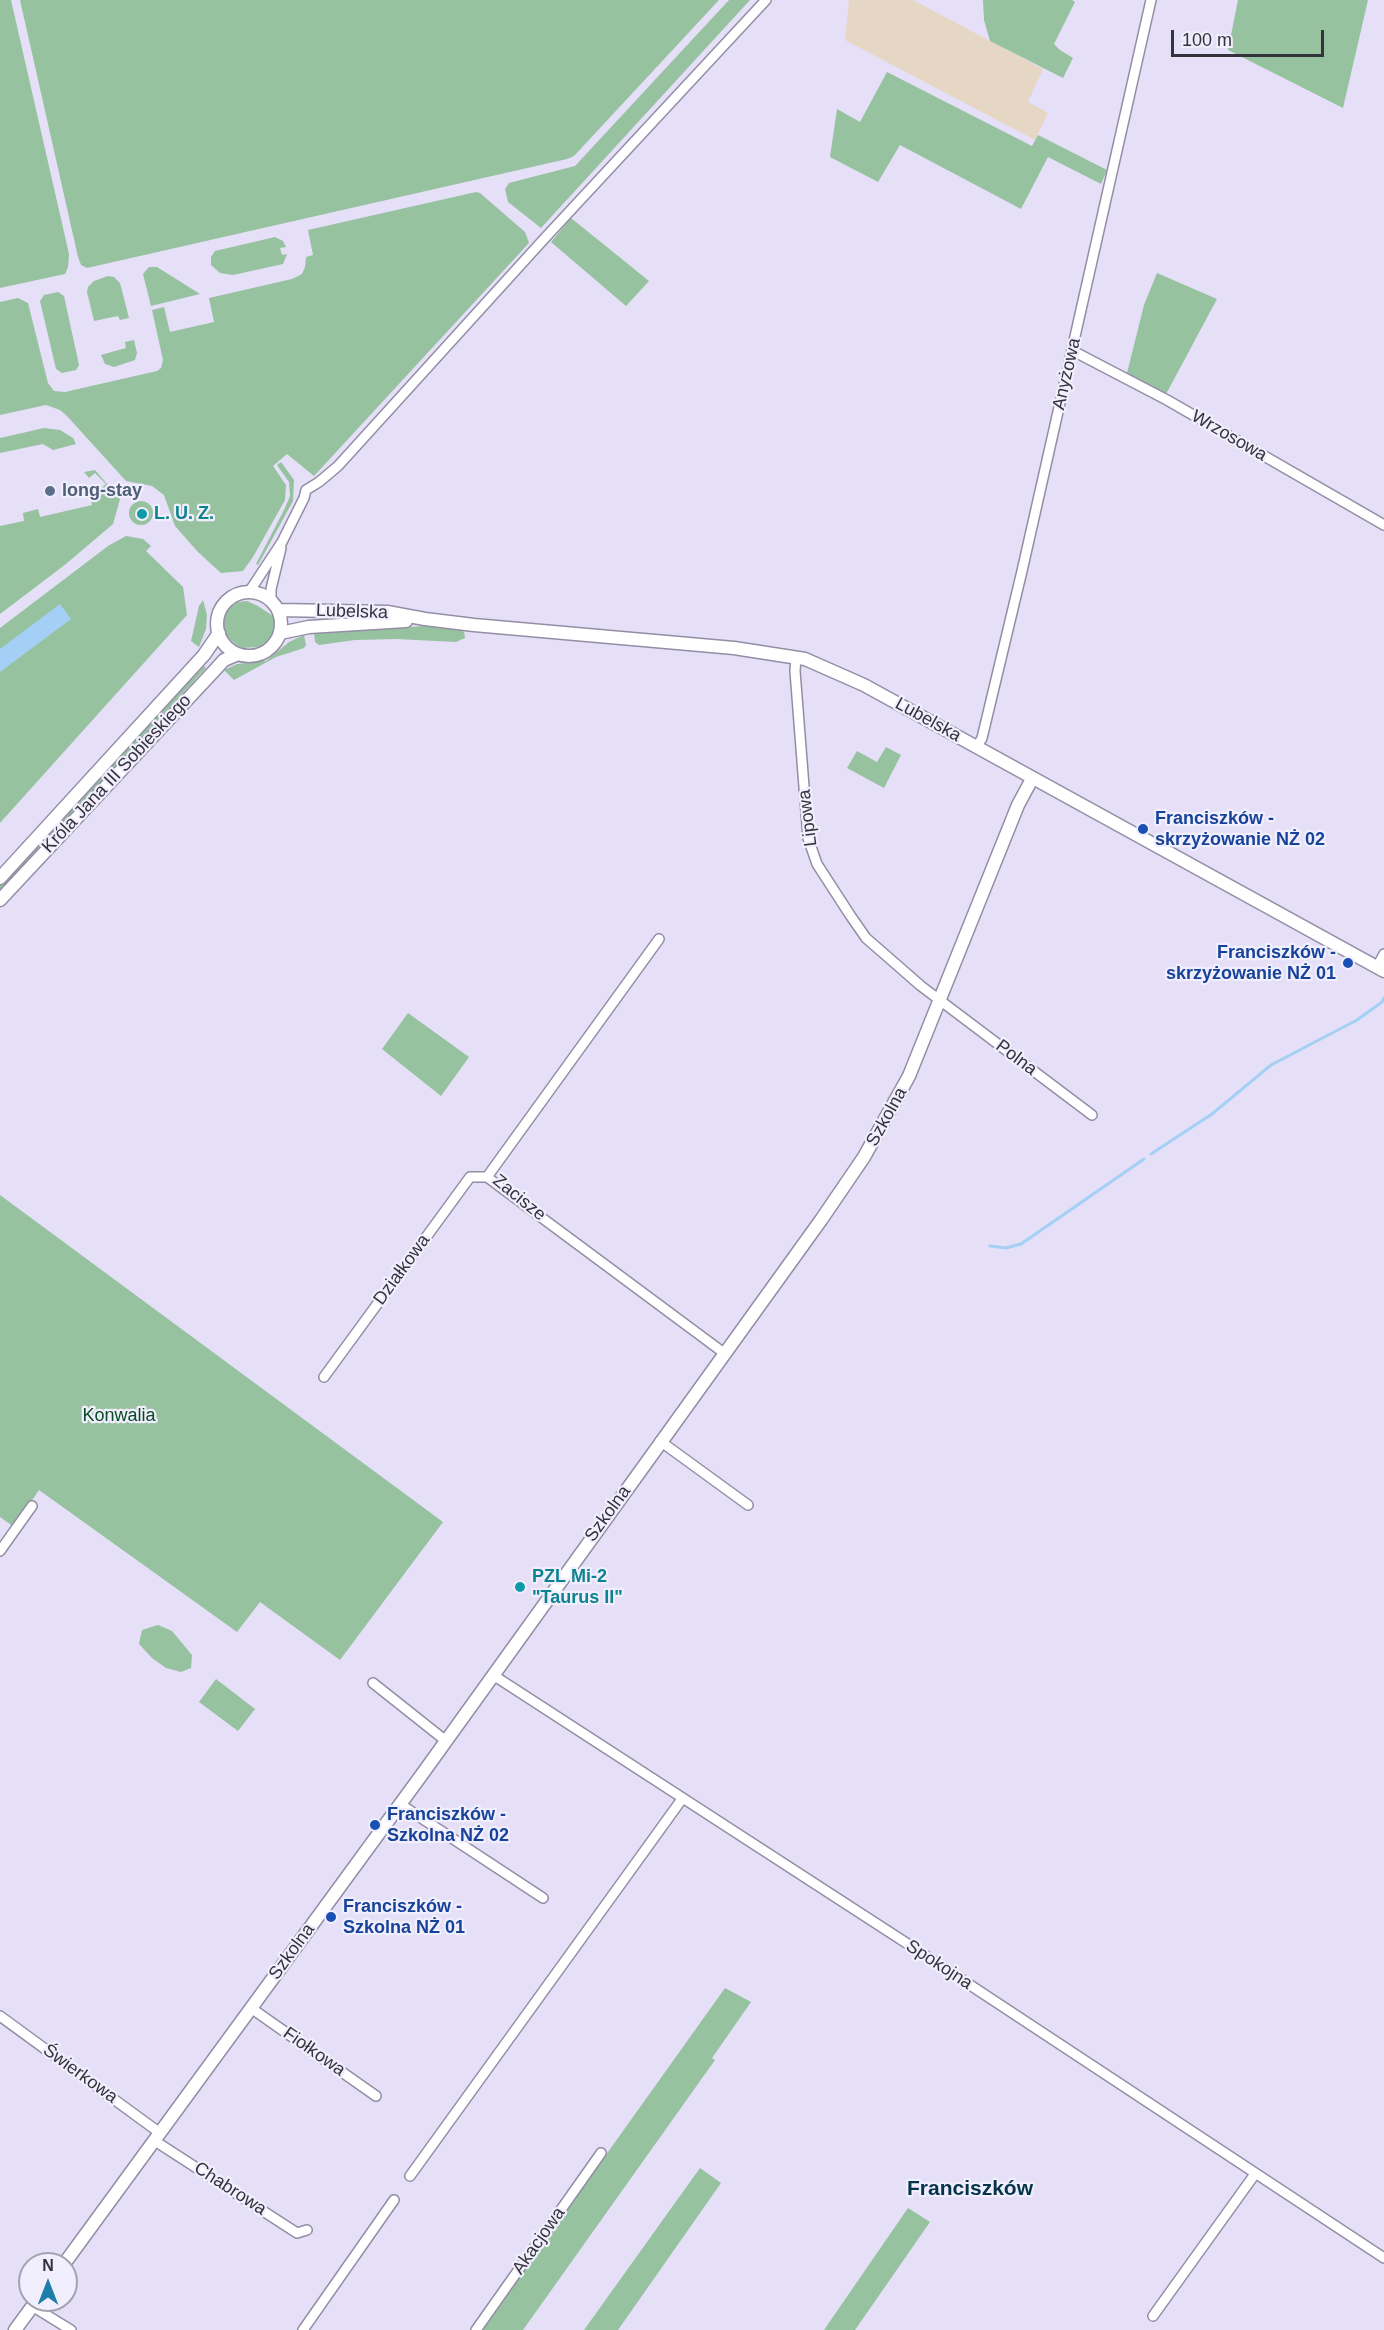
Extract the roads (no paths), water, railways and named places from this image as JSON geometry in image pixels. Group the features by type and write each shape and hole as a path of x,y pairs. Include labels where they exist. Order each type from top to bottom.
{"main road":[{"path":"249,592 260,594 271,600 279,610 282,622 274,645 264,653 251,656 238,654 224,644 219,633 218,618 224,604 236,595 249,592"},
{"name":"Lubelska","path":"279,610 387,612 425,619 724,646 796,657 821,664 1381,969"},
{"name":"Lubelska","path":"280,633 309,627 425,619"},
{"name":"Króla Jana III Sobieskiego","path":"0,878 204,655 219,633"},
{"name":"Króla Jana III Sobieskiego","path":"0,900 224,660 238,654"},
{"name":"Szkolna","path":"73,2252 446,1741 864,1157 902,1090 940,1002 1018,805 1032,779"},
{"path":"15,2330 28,2312"}],"street":[{"path":"249,592 282,542 306,490 338,466 544,239 766,0"},
{"name":"Anyżowa","path":"977,747 982,738 1022,571 1151,0"},
{"name":"Wrzosowa","path":"1073,351 1186,411 1384,525"},
{"path":"271,600 271,589 282,542"},
{"name":"Lipowa","path":"796,657 795,671 807,828 813,855 866,938 940,1002"},
{"name":"Zacisze","path":"659,939 487,1177 724,1353"},
{"path":"1381,969 1384,954"},
{"name":"Polna","path":"940,1002 1092,1115"},
{"name":"Działkowa","path":"324,1377 470,1177 487,1177"},
{"path":"660,1441 748,1505"},
{"path":"0,1551 32,1506"},
{"name":"Spokojna","path":"493,1675 914,1948 1384,2258"},
{"path":"373,1683 446,1741"},
{"path":"410,2176 682,1799"},
{"path":"400,1804 543,1898"},
{"name":"Fiołkowa","path":"251,2008 376,2096"},
{"name":"Świerkowa","path":"0,2016 158,2137"},
{"name":"Chabrowa","path":"158,2137 297,2233 307,2230"},
{"name":"Akacjowa","path":"476,2330 601,2153"},
{"path":"1153,2316 1256,2174"},
{"path":"303,2330 394,2200"},
{"path":"47,2312 71,2330"}],"water":[{"path":"60,604 71,619 0,672 0,649"}],"waterway":[{"path":"1151,1154 1212,1114 1271,1065 1357,1020 1382,1002 1384,998"},
{"path":"990,1246 1006,1248 1021,1244 1144,1159"}],"place":[{"name":"long-stay","path":"50,491"},
{"name":"L. U. Z.","path":"142,514"},
{"name":"Franciszków - skrzyżowanie NŻ 02","path":"1143,829"},
{"name":"Franciszków - skrzyżowanie NŻ 01","path":"1348,963"},
{"name":"PZL Mi-2 \"Taurus II\"","path":"520,1587"},
{"name":"Franciszków - Szkolna NŻ 02","path":"375,1825"},
{"name":"Franciszków - Szkolna NŻ 01","path":"331,1917"}],"district":[{"name":"Franciszków","path":"970,2189"}],"park label":[{"name":"Konwalia","path":"119,1416"}]}
